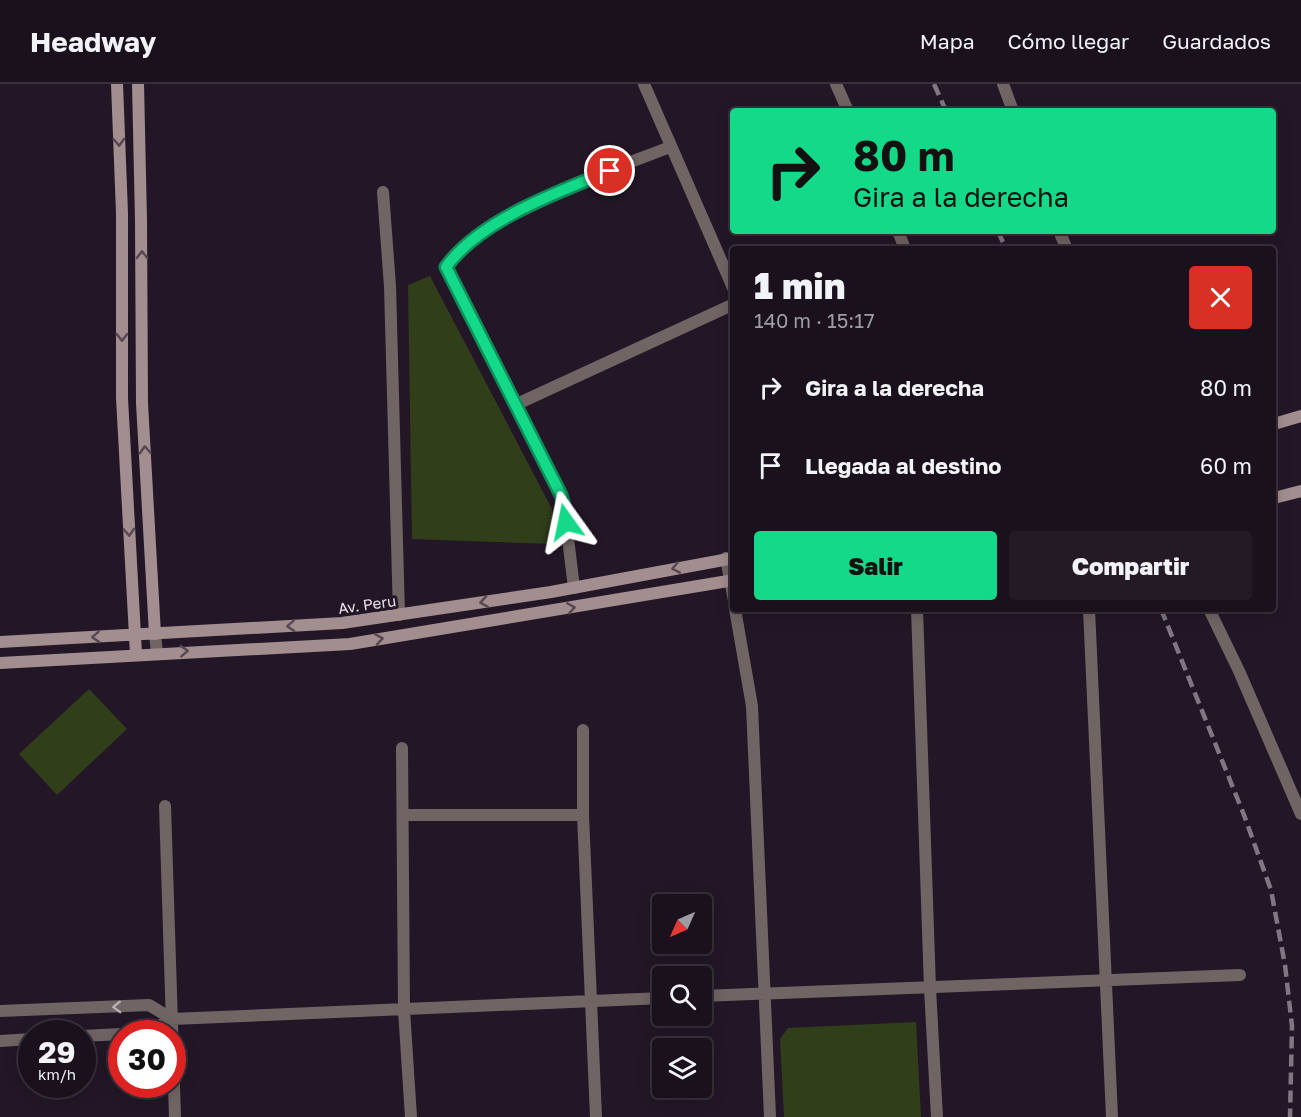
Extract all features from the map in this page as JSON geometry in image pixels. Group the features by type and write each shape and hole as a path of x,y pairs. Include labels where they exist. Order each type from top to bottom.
{"street":[{"path":"117,84 122,213 122,398 136,654"},
{"path":"138,84 142,403 157,653"},
{"path":"644,84 730,281"},
{"path":"837,84 847,108"},
{"path":"1003,84 1012,108"},
{"path":"574,588 564,505 517,404 446,267 457,252 503,220 546,196 670,147"},
{"path":"384,192 390,286 399,615"},
{"path":"517,404 730,306"},
{"path":"1276,423 1301,416"},
{"path":"1276,497 1301,491"},
{"name":"Av. Peru","path":"0,642 342,623 574,588 730,558"},
{"path":"0,663 350,644 730,580"},
{"path":"736,612 752,706 770,1117"},
{"path":"917,612 930,988 937,1117"},
{"path":"1089,612 1112,1117"},
{"path":"1210,612 1239,671 1301,814"},
{"path":"583,730 583,815 596,1117"},
{"path":"402,748 404,1010 411,1117"},
{"path":"165,806 175,1117"},
{"path":"404,815 583,815"},
{"path":"712,996 1240,975"},
{"path":"0,1011 149,1005 172,1019 652,999"},
{"path":"0,1041 18,1040"}],"green space":[{"path":"430,276 552,509 553,544 412,539 408,285"},
{"path":"89,689 127,729 57,795 19,754"},
{"path":"916,1022 921,1117 784,1117 780,1039 788,1028"}],"railway":[{"path":"934,84 945,108"},
{"path":"999,234 1005,246"},
{"path":"1162,612 1244,815 1271,890 1285,965 1292,1026 1290,1117"}],"route":[{"path":"566,522 561,495 446,267 457,252 503,220 546,196 610,171"}]}
